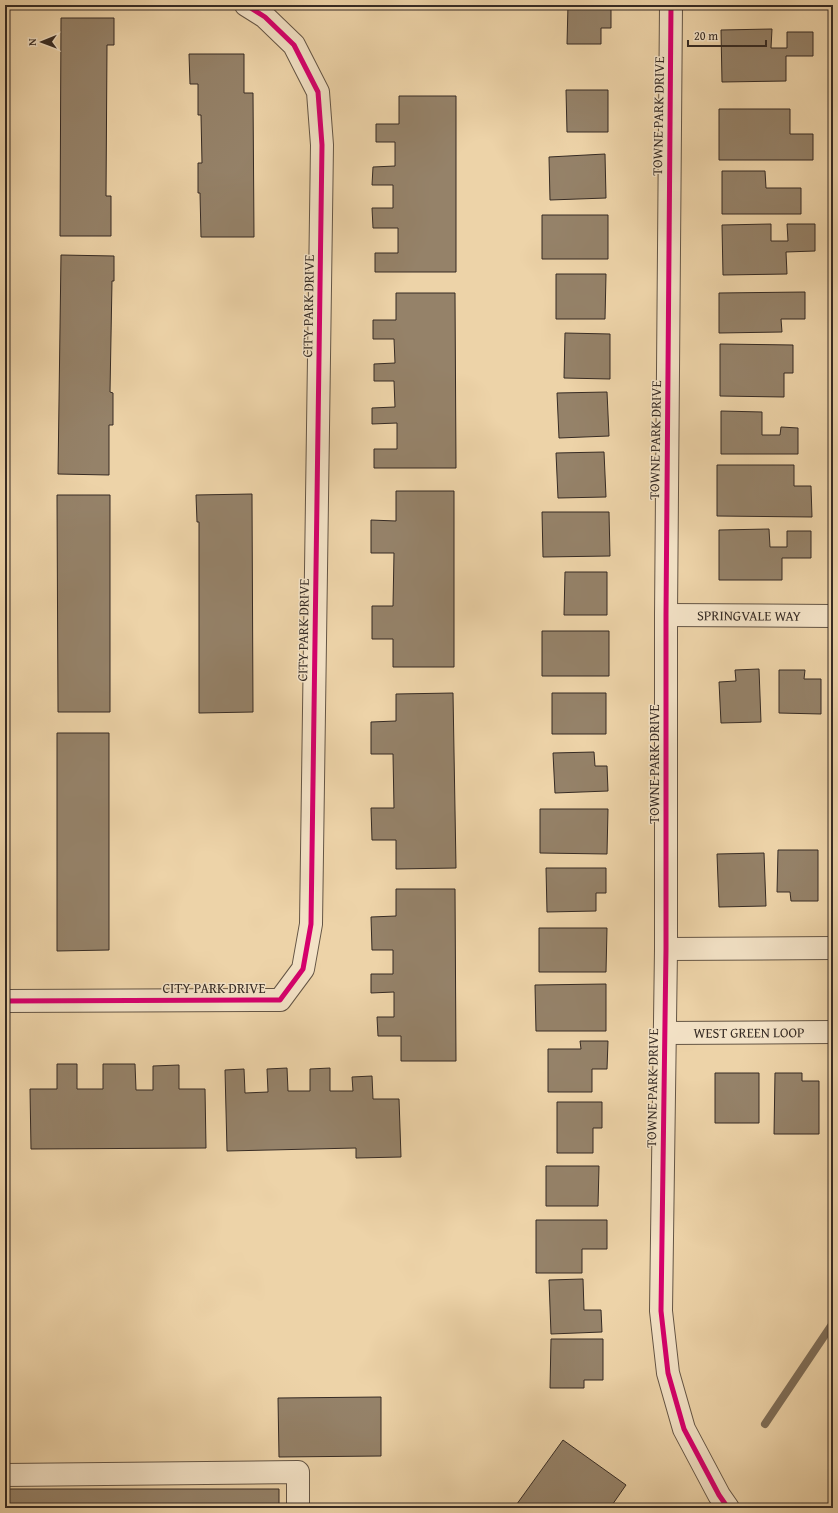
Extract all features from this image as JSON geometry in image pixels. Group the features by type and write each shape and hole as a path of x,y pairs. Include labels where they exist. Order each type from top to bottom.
{"street":[{"name":"CITY PARK DRIVE","path":"5,1001 280,1000 303,969 311,924 322,145 318,92 294,45 265,17 246,5"},
{"name":"TOWNE PARK DRIVE","path":"671,5 666,615 666,949 661,1311 668,1374 684,1429 719,1495 728,1508"},
{"name":"SPRINGVALE WAY","path":"666,615 833,616"},
{"path":"666,949 833,948"},
{"name":"WEST GREEN LOOP","path":"664,1033 833,1032"},
{"path":"5,1475 298,1472 298,1508"}],"building":[{"path":"568,5 611,5 611,28 601,28 601,44 567,44"},
{"path":"61,18 114,18 114,45 107,45 106,196 111,196 111,236 60,236"},
{"path":"772,29 771,48 787,48 787,32 813,32 813,56 786,56 786,81 722,82 721,30"},
{"path":"189,54 244,54 244,93 253,93 254,237 201,237 200,193 198,193 198,163 202,163 201,115 198,115 198,84 190,84"},
{"path":"566,90 608,90 608,132 567,132"},
{"path":"399,96 456,96 456,272 375,272 375,253 398,253 398,228 373,228 372,208 393,208 393,185 372,185 373,167 395,166 395,142 376,142 376,124 399,124"},
{"path":"719,109 790,109 790,134 813,134 813,160 719,160"},
{"path":"605,154 606,198 550,200 549,157"},
{"path":"722,171 765,171 766,188 801,188 801,214 722,214"},
{"path":"542,215 608,215 608,259 542,259"},
{"path":"771,224 771,241 788,241 787,224 815,224 815,251 786,252 787,274 723,275 722,225"},
{"path":"61,255 114,256 114,281 112,281 110,392 113,393 113,425 109,425 109,475 58,474"},
{"path":"556,274 606,274 605,319 556,319"},
{"path":"805,292 805,319 781,319 782,332 719,333 719,293"},
{"path":"396,293 455,293 456,468 374,468 374,449 397,449 397,423 372,424 372,408 395,407 394,381 374,381 374,364 395,363 394,339 373,339 373,320 396,320"},
{"path":"565,333 610,334 610,379 564,378"},
{"path":"720,344 793,345 793,373 784,373 784,397 720,396"},
{"path":"607,392 609,436 559,438 557,393"},
{"path":"721,411 762,412 762,435 780,435 781,427 798,428 798,454 721,454"},
{"path":"604,452 606,497 558,498 556,453"},
{"path":"717,465 794,465 794,486 811,486 812,517 717,516"},
{"path":"396,491 454,491 454,667 393,667 393,639 372,639 372,606 393,606 394,553 371,553 371,520 396,521"},
{"path":"252,494 253,712 199,713 199,522 197,522 196,495"},
{"path":"57,495 110,495 110,712 58,712"},
{"path":"542,512 609,512 610,556 543,557"},
{"path":"769,529 770,547 787,547 787,531 811,531 811,558 782,558 782,580 719,580 719,530"},
{"path":"565,572 607,572 607,615 564,615"},
{"path":"542,631 609,631 609,676 542,676"},
{"path":"759,669 761,722 721,723 719,682 736,681 735,670"},
{"path":"779,670 805,670 804,679 821,679 821,714 779,713"},
{"path":"453,693 456,868 396,869 396,840 372,840 371,808 394,808 393,754 371,754 371,722 396,721 396,694"},
{"path":"552,693 606,693 606,734 552,734"},
{"path":"57,733 109,733 109,950 57,951"},
{"path":"594,752 595,766 607,766 608,791 555,793 553,753"},
{"path":"540,809 608,809 607,854 540,853"},
{"path":"778,850 818,850 818,901 791,901 790,892 777,892"},
{"path":"764,853 766,906 719,907 717,854"},
{"path":"546,868 606,868 606,893 596,893 596,911 547,912"},
{"path":"396,889 455,889 456,1061 401,1061 401,1036 378,1036 377,1017 394,1017 394,992 371,993 371,974 393,974 393,950 372,950 371,917 396,916"},
{"path":"539,928 607,928 606,972 539,972"},
{"path":"606,984 606,1031 536,1031 535,985"},
{"path":"580,1041 608,1041 607,1069 592,1069 592,1092 548,1092 548,1049 581,1049"},
{"path":"57,1064 77,1064 77,1089 103,1089 103,1064 135,1064 136,1090 153,1090 153,1066 179,1065 179,1089 205,1089 206,1148 31,1149 30,1089 57,1089"},
{"path":"287,1068 288,1091 310,1091 310,1069 330,1068 330,1091 353,1091 352,1077 372,1076 373,1099 399,1099 401,1157 356,1158 356,1148 227,1151 225,1070 244,1069 245,1093 268,1092 267,1069"},
{"path":"715,1073 759,1073 759,1123 715,1123"},
{"path":"775,1073 802,1073 802,1081 819,1081 819,1134 774,1134"},
{"path":"557,1102 602,1102 602,1128 593,1128 593,1153 557,1153"},
{"path":"546,1166 599,1166 598,1206 546,1206"},
{"path":"536,1220 607,1220 607,1249 582,1249 582,1273 536,1273"},
{"path":"583,1279 584,1310 601,1310 602,1332 551,1334 549,1280"},
{"path":"551,1339 603,1339 603,1380 584,1380 584,1388 550,1388"},
{"path":"381,1397 381,1456 279,1457 278,1398"},
{"path":"563,1440 626,1485 610,1508 514,1508"},
{"path":"5,1489 279,1489 279,1508 5,1508"}],"waterway":[{"path":"765,1424 833,1323"}],"cycle path":[{"path":"5,1001 280,1000 303,969 311,924 322,145 318,92 294,45 265,17 246,5"},
{"path":"671,5 666,615 666,949 661,1311 668,1373 684,1429 719,1495 728,1508"}]}
